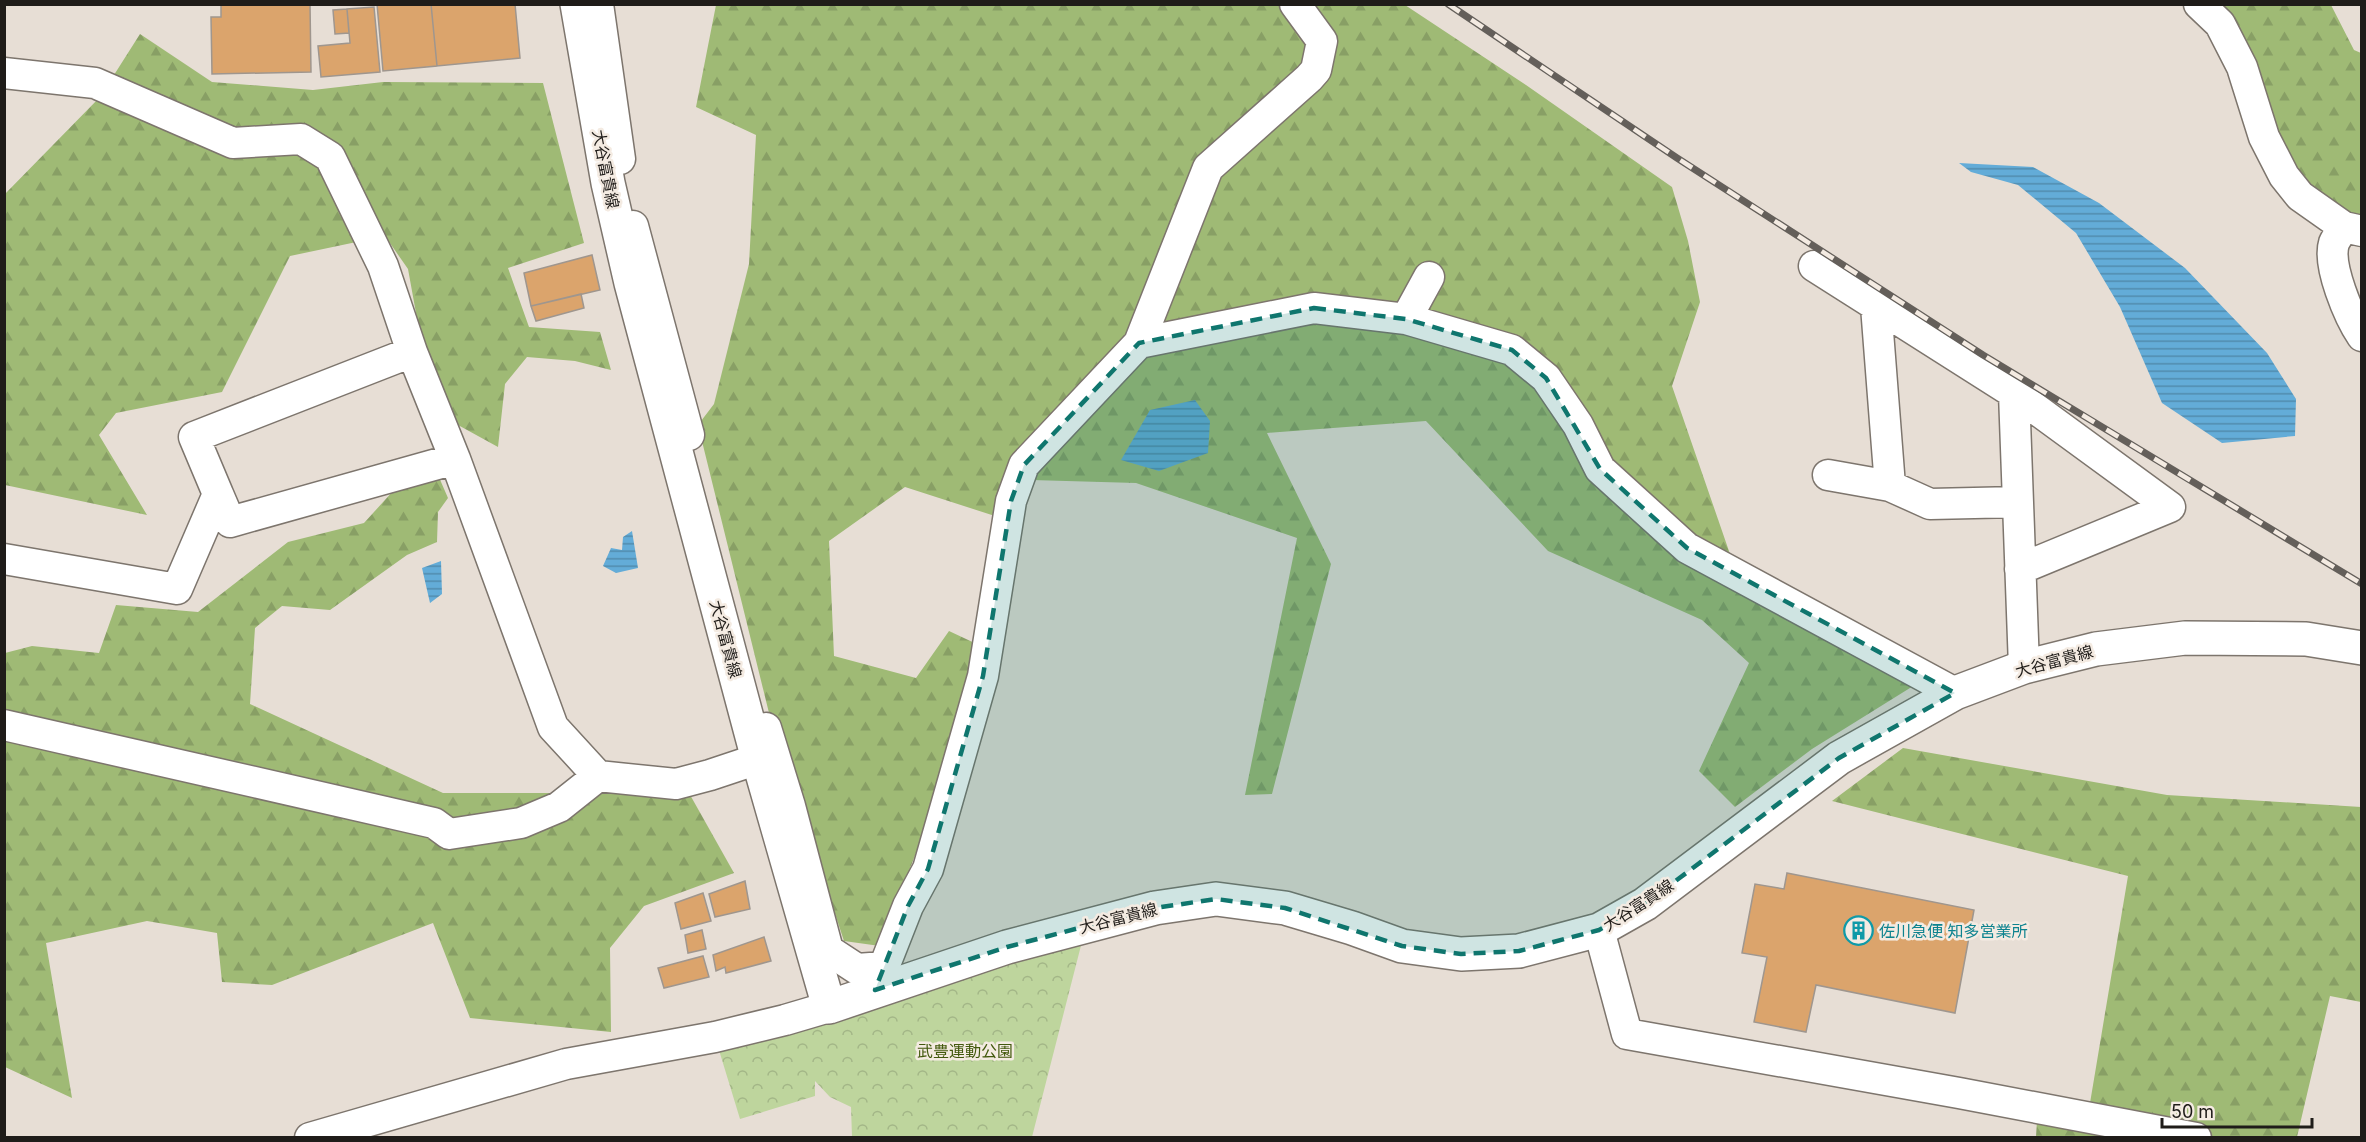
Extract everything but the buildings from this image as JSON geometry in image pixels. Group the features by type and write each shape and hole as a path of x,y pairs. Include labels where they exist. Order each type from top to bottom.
{"main road":[{"name":"大谷富貴線","path":"577,4 608,183 631,284 758,759 829,1007 879,979 1155,908 1216,899 1285,908 1402,946 1461,954 1519,951 1599,930 1645,904 1839,758 1955,693 2024,668 2096,649 2185,638 2306,639 2361,648"}],"street":[{"path":"598,4 627,202 759,705 790,806 828,950 857,969 879,979 908,906 928,869 980,687 1011,501 1024,465 1139,343 1208,168 1316,70 1322,41 1295,4"},
{"path":"2199,4 2220,24 2242,67 2264,137 2284,176 2300,196 2353,229 2334,244 2335,269 2342,299 2361,336"},
{"path":"4,73 95,83 233,143 301,139 330,157 383,266 412,352 455,459 553,727 598,776 676,784 758,759"},
{"path":"1814,266 2014,393 2170,507 2020,569"},
{"path":"1406,319 1429,277"},
{"path":"1876,306 1890,486"},
{"path":"1139,343 1314,308 1406,319 1512,350 1546,378 1578,425 1600,469 1687,548 1955,693"},
{"path":"412,352 194,437 230,522 455,459"},
{"path":"2014,393 2024,668"},
{"path":"1828,475 1890,486 1930,504 2018,501"},
{"path":"4,559 177,589 218,494"},
{"path":"4,724 434,823 449,834 521,823 559,807 598,776"},
{"path":"1599,930 1627,1034 2196,1137"},
{"path":"310,1137 566,1064 715,1037 829,1007"}],"highlighted area":[{"path":"1314,308 1406,319 1512,350 1546,378 1600,469 1687,548 1955,693 1839,758 1645,904 1599,930 1519,951 1461,954 1402,946 1285,908 1216,899 1155,908 1007,947 875,990 908,906 928,869 983,676 1011,501 1024,465 1139,343"}],"green space":[{"path":"716,5 1405,5 1526,85 1672,187 1688,241 1700,302 1672,386 1740,583 1918,683 1812,749 1735,807 1699,771 1749,663 1702,620 1548,551 1426,421 1267,433 1331,564 1272,794 1245,795 1297,538 1136,483 1031,480 998,517 905,487 829,541 834,656 916,678 949,631 981,646 929,819 880,946 844,941 769,713 698,425 714,404 749,264 756,135 696,107"},
{"path":"2217,5 2331,5 2354,50 2361,53 2361,219 2347,216 2294,173"},
{"path":"140,34 212,82 313,90 383,82 543,83 584,243 508,268 529,327 600,332 611,370 575,361 527,357 505,384 498,447 458,425 422,346 408,269 385,236 290,256 222,392 116,413 99,435 147,515 5,485 4,195 100,97"},
{"path":"438,475 448,498 438,512 437,542 407,555 330,610 282,606 255,628 250,704 443,793 689,793 734,873 644,906 610,948 611,1032 470,1018 433,923 272,985 222,982 217,933 147,921 46,943 72,1098 5,1067 5,653 32,646 99,653 116,605 198,612 288,542 364,523 394,490"},
{"path":"1903,748 2167,795 2361,807 2361,1002 2330,996 2297,1137 2036,1137 2037,1120 2090,1103 2128,876 1832,801"},
{"name":"武豊運動公園","path":"1086,926 1032,1137 852,1137 851,1107 830,1097 815,1081 815,1096 740,1119 715,1037"}],"water":[{"path":"1959,163 2033,167 2099,203 2185,268 2267,353 2296,399 2295,436 2222,443 2162,403 2120,307 2076,233 2018,185 1971,172"},
{"path":"1195,400 1210,421 1208,453 1159,471 1121,460 1150,410"},
{"path":"632,531 638,568 616,573 603,566 611,548 622,550 623,537"},
{"path":"441,561 442,594 430,603 422,568"}],"railway":[{"path":"1448,4 1677,158 1983,355 2362,584"}],"place":[{"name":"佐川急便 知多営業所","path":"1858,931"}]}
